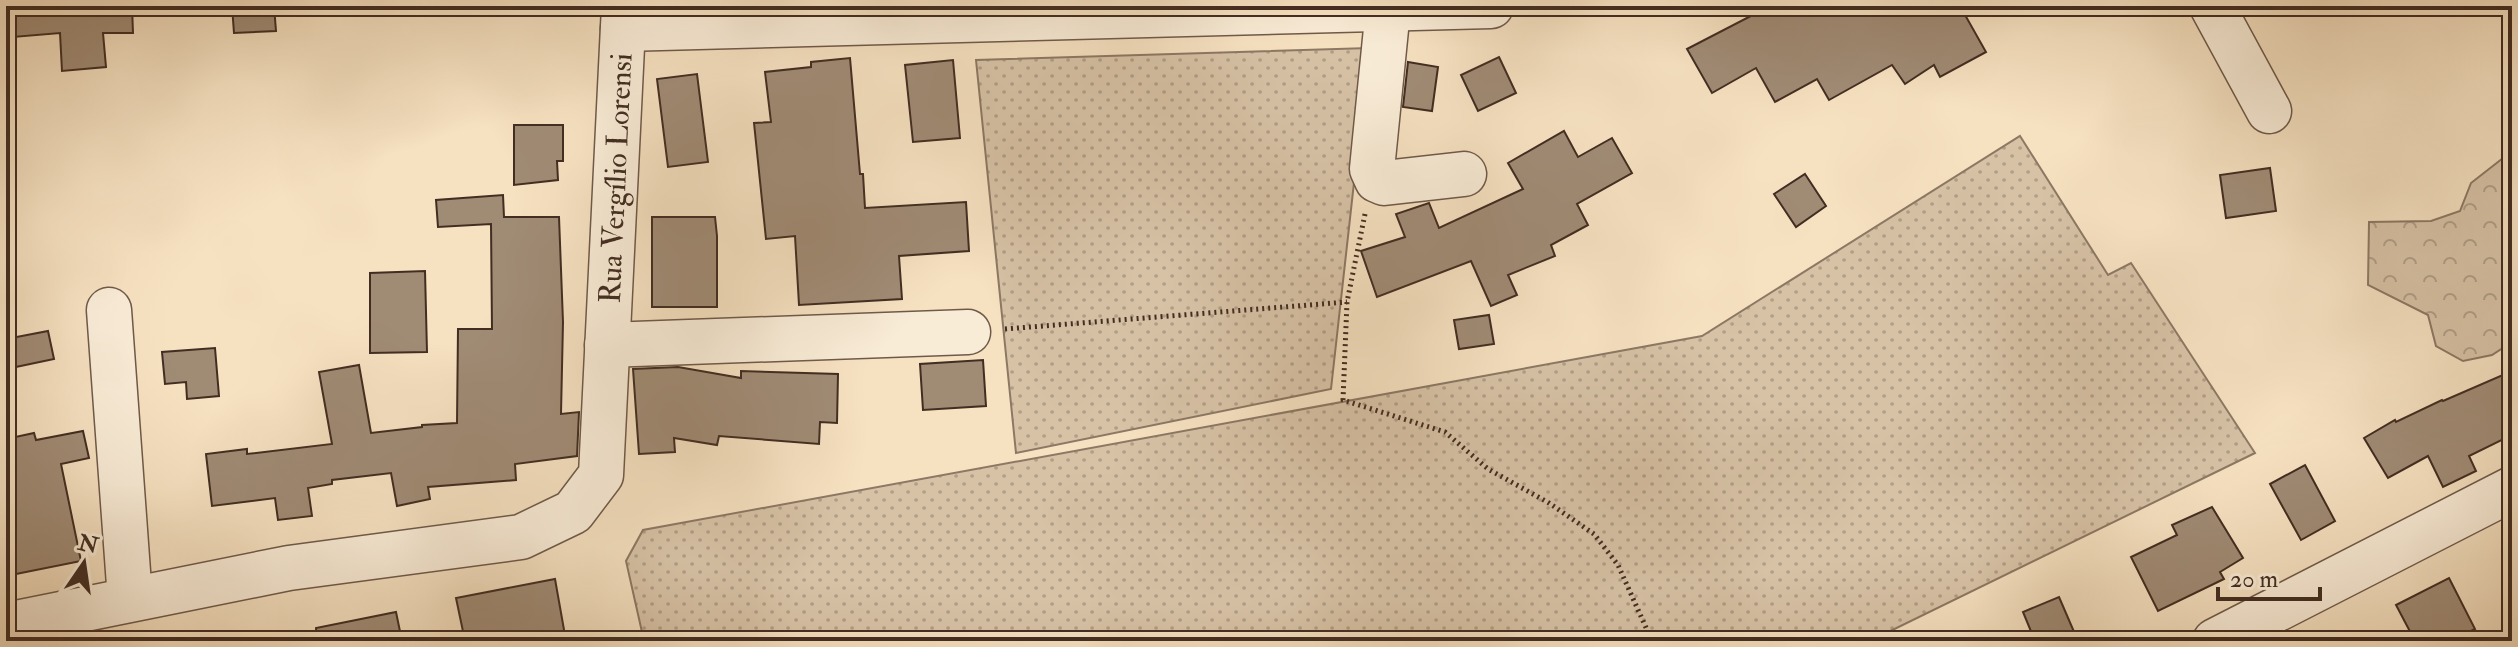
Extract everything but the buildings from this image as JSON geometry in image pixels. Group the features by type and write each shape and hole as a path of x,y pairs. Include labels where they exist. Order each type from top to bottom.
{"street":[{"name":"Rua Vergílio Lorensi","path":"6,625 289,568 521,537 573,512 601,475 623,17 1491,6"},
{"path":"2212,6 2269,111"},
{"path":"1388,9 1372,169 1377,180 1384,183 1464,174"},
{"path":"109,310 130,599"},
{"path":"607,345 968,332"},
{"path":"2215,641 2512,489"}],"path":[{"path":"1372,169 1358,259 1347,302 1343,400 1445,432 1488,469 1549,503 1594,534 1618,565 1652,641"},
{"path":"968,332 1347,302"}],"green space":[{"path":"1369,48 1331,389 1016,453 976,60"},
{"path":"2020,136 2108,275 2131,263 2255,453 1870,641 644,641 626,561 643,530 1702,336"},
{"path":"2512,151 2512,342 2492,355 2463,361 2436,346 2428,315 2368,285 2369,222 2431,221 2460,211 2471,183"}]}
